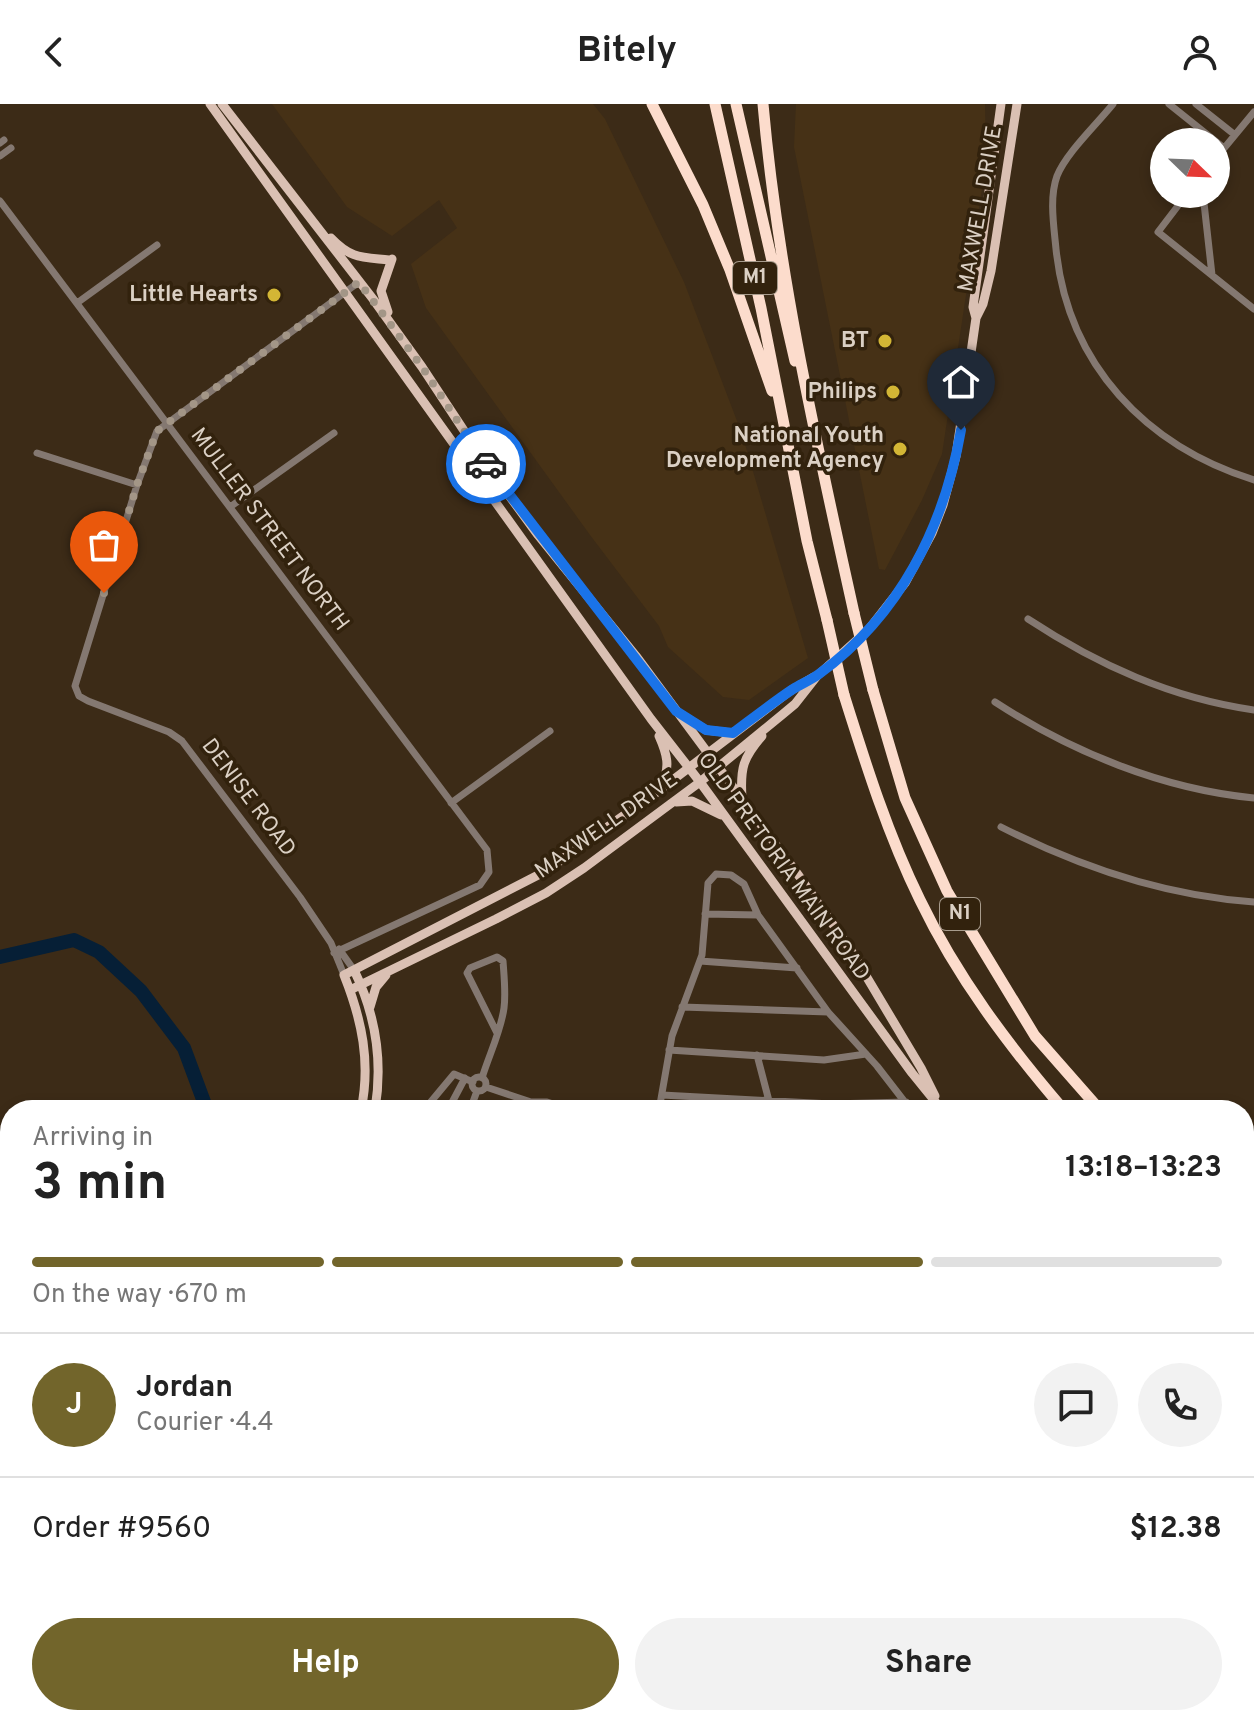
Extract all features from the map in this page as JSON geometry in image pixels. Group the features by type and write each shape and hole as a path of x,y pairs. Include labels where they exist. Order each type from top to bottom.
{"highway":[{"path":"649,104 703,205 730,270 790,453"},
{"name":"M1","path":"715,104 790,453"},
{"name":"M1","path":"736,104 781,307 819,451"},
{"path":"763,104 768,169 819,451"},
{"name":"N1","path":"819,451 873,690 905,798 947,891 1035,1036 1091,1100"},
{"name":"N1","path":"790,453 844,695 876,792 920,901 962,974 1014,1052 1055,1100"}],"main road":[{"name":"OLD PRETORIA MAIN ROAD","path":"210,104 651,719 935,1100"},
{"name":"OLD PRETORIA MAIN ROAD","path":"222,104 414,356 520,511 707,752 850,949 937,1100"},
{"name":"MAXWELL DRIVE","path":"976,318 973,307 1001,104"},
{"name":"MAXWELL DRIVE","path":"344,975 534,878 657,792 790,691 817,676 849,649 887,608 905,583 932,533 956,456 976,318 983,304 991,271 1017,104"},
{"path":"301,206 349,254 390,260 383,281 382,299 414,356"},
{"name":"MAXWELL DRIVE","path":"350,990 546,893 584,868 700,782 795,704 817,676"},
{"path":"676,711 706,730 733,733"},
{"path":"742,800 741,774 745,758 778,718"},
{"path":"651,719 668,757 666,775 657,792"},
{"path":"672,803 692,801 710,807 727,819"},
{"path":"370,1010 375,990 391,969"},
{"path":"354,970 370,1010 379,1052 376,1100"},
{"path":"344,975 363,1036 366,1061 362,1100"}],"street":[{"path":"1113,104 1068,159 1055,180 1053,223 1057,262 1067,305 1095,364 1135,412 1187,453 1254,480"},
{"path":"1169,104 1198,128"},
{"path":"1196,104 1225,128"},
{"path":"1230,141 1254,112"},
{"path":"1208,128 1215,119"},
{"path":"1230,132 1235,135"},
{"path":"0,156 11,148"},
{"name":"MULLER STREET NORTH","path":"0,201 487,850 489,872 480,885 338,951"},
{"path":"1176,208 1158,232 1254,309"},
{"path":"1205,208 1212,275"},
{"path":"77,303 157,245"},
{"path":"37,453 137,485 152,439 166,423 359,282"},
{"path":"230,507 334,433"},
{"name":"DENISE ROAD","path":"137,485 76,681 76,690 83,699 178,737 354,970"},
{"path":"1028,619 1088,656 1138,680 1189,697 1254,710"},
{"path":"995,702 1049,734 1130,769 1187,786 1254,798"},
{"path":"451,803 550,731"},
{"path":"1001,827 1058,854 1135,880 1197,895 1254,902"},
{"path":"661,1100 669,1050 700,961 708,883 716,874 739,878 758,915 828,1012 904,1100"},
{"path":"705,914 758,915"},
{"path":"338,951 344,975"},
{"path":"482,1078 497,1033 504,1004 503,965 497,957 470,968 467,973 497,1033"},
{"path":"700,961 797,968"},
{"path":"682,1007 828,1012"},
{"path":"669,1050 824,1060 866,1054"},
{"path":"757,1055 769,1100"},
{"path":"432,1100 454,1074 469,1080 482,1078"},
{"path":"482,1078 486,1087"},
{"path":"469,1080 477,1091"},
{"path":"455,1100 469,1080"},
{"path":"477,1091 486,1087"},
{"path":"486,1087 525,1100"},
{"path":"474,1100 477,1091"},
{"path":"662,1095 751,1100"}],"shaded area":[{"path":"272,104 593,104 605,119 684,282 742,434 808,658 749,700 723,697 668,647 659,626 426,308 411,264 457,228 439,200 392,236 347,207"},
{"path":"796,104 985,104 986,162 942,454 885,570 879,569 794,147"}],"waterway":[{"path":"0,957 74,940 99,952 141,991 184,1048 203,1100"}],"way so far":[{"path":"104,593 157,431 359,282 422,367 486,464"}],"place":[{"name":"Little Hearts","path":"274,295"},
{"name":"BT","path":"885,341"},
{"name":"Philips","path":"893,392"},
{"name":"National Youth Development Agency","path":"900,449"}],"route":[{"path":"486,464 676,711 713,733 733,733 790,691 817,676 849,649 887,608 905,583 932,533 951,478 961,430"}]}
